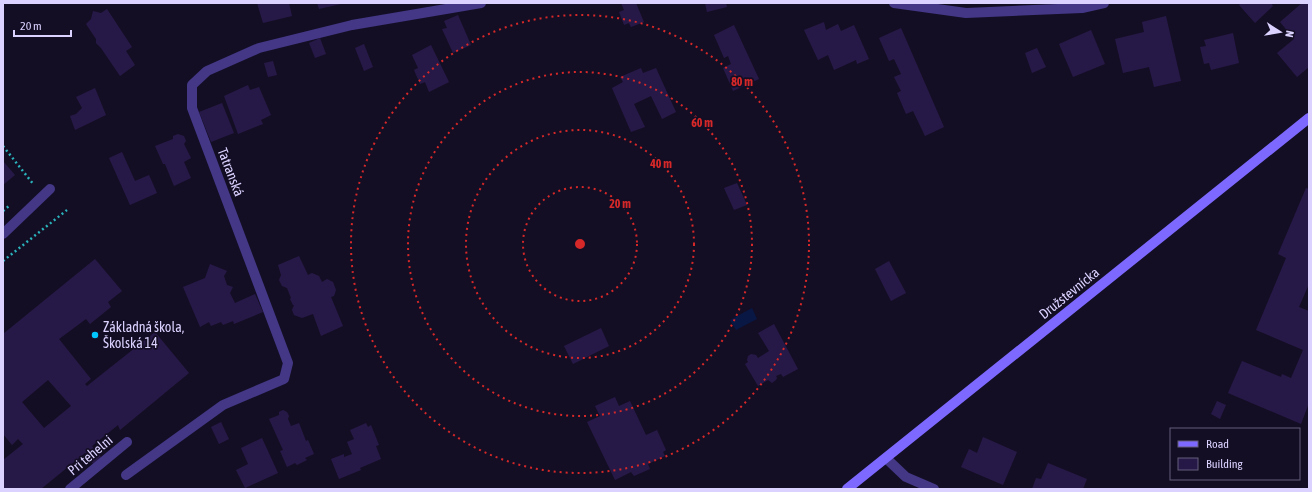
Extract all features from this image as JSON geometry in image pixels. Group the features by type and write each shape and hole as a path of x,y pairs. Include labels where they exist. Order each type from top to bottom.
{"main road":[{"name":"Družstevnícka","path":"847,489 1309,118"}],"street":[{"name":"Tatranská","path":"126,475 223,404 284,378 288,363 192,108 192,85 206,71 259,48 352,25 481,3"},
{"path":"894,3 966,13 1082,8 1104,3"},
{"path":"3,234 50,189"},
{"name":"Pri tehelni","path":"70,489 127,442"},
{"path":"886,458 906,477 934,489"}],"path":[{"path":"3,146 34,185"},
{"path":"3,261 67,210"}],"water":[{"path":"752,308 757,319 736,330 730,320"}],"building":[{"path":"257,3 289,3 292,16 263,23"},
{"path":"317,3 341,3 341,4 319,9"},
{"path":"621,3 636,3 644,22 631,27 629,23 624,25 619,12 624,10"},
{"path":"705,3 726,3 727,7 707,12"},
{"path":"1241,3 1271,3 1273,6 1255,23 1239,5"},
{"path":"1302,3 1309,3 1309,67 1297,77 1277,53 1294,39 1280,22"},
{"path":"107,9 132,47 126,51 135,65 120,76 96,43 96,39 86,24 91,19 93,11 101,13"},
{"path":"458,15 471,45 453,53 442,29 447,28 444,21"},
{"path":"1166,16 1181,81 1154,87 1149,67 1123,73 1115,39 1144,32 1142,22"},
{"path":"824,22 826,30 838,24 841,31 854,25 869,59 857,64 856,60 834,70 828,55 818,60 804,30"},
{"path":"734,25 759,79 733,91 723,68 731,64 728,56 724,58 714,35"},
{"path":"901,28 944,127 925,136 913,111 906,114 897,93 901,91 894,77 901,74 894,59 889,61 879,38"},
{"path":"1091,30 1105,64 1073,77 1059,44"},
{"path":"1233,33 1239,63 1211,70 1209,63 1204,64 1200,47 1206,46 1204,40"},
{"path":"320,38 326,54 315,58 309,43"},
{"path":"364,44 373,67 364,71 355,48"},
{"path":"431,45 449,82 429,92 425,82 420,84 414,70 418,68 412,55"},
{"path":"1037,48 1046,67 1032,73 1025,53"},
{"path":"273,61 277,75 268,77 264,63"},
{"path":"641,68 643,73 656,68 676,112 662,119 651,96 634,104 645,127 631,132 612,88 623,82 620,77"},
{"path":"248,85 250,90 259,87 271,115 261,120 263,124 238,134 224,96"},
{"path":"95,88 106,115 75,130 70,116 76,114 82,108 76,97"},
{"path":"222,103 234,133 211,142 199,112"},
{"path":"178,134 184,136 186,141 184,144 191,158 184,162 191,178 174,186 165,164 163,164 155,146 173,139 173,136"},
{"path":"122,152 135,181 149,175 157,193 130,205 109,158"},
{"path":"3,161 15,175 3,185"},
{"path":"737,183 747,205 734,210 724,188"},
{"path":"1306,188 1309,189 1309,284 1299,307 1309,311 1309,403 1301,424 1228,393 1242,361 1281,377 1282,374 1291,378 1303,350 1256,330 1286,258 1278,254"},
{"path":"299,256 308,275 312,273 319,276 322,282 327,279 333,282 336,290 334,296 331,297 343,326 321,336 313,314 302,318 294,315 292,310 294,305 290,299 291,298 287,288 282,286 279,280 281,275 278,265"},
{"path":"95,259 122,291 108,302 111,307 90,324 86,319 59,339 91,379 85,384 87,386 155,332 189,373 120,430 118,425 92,446 101,457 93,464 85,453 41,489 3,489 3,460 23,444 18,439 12,445 3,434 3,334","holes":["48,380 71,406 44,428 22,402"]},
{"path":"889,261 906,293 891,301 875,269"},
{"path":"210,264 227,271 224,276 227,285 233,287 230,293 235,303 255,294 263,312 234,324 233,321 223,325 221,322 211,326 209,322 200,327 183,287 205,278"},
{"path":"774,324 798,369 783,377 781,374 776,376 776,380 772,383 768,380 758,386 745,364 748,362 748,356 751,354 756,355 758,358 769,351 758,333"},
{"path":"601,328 609,346 573,364 564,346"},
{"path":"615,397 619,406 630,401 646,435 657,430 666,450 663,452 665,456 648,464 650,469 634,476 631,472 615,480 587,422 600,416 595,406"},
{"path":"1217,401 1226,405 1220,419 1211,414"},
{"path":"283,410 287,412 289,416 288,419 291,426 299,423 306,441 308,440 314,454 305,458 307,460 297,465 295,463 287,467 280,451 283,450 269,419 279,415 279,412"},
{"path":"221,422 229,439 219,444 211,427"},
{"path":"366,423 368,427 371,425 379,445 376,446 381,459 360,468 361,470 339,479 331,459 344,454 344,457 352,454 347,442 354,439 350,430"},
{"path":"983,437 1017,452 1003,485 961,467 969,449 977,453"},
{"path":"262,438 278,473 245,488 236,470 248,464 241,448"},
{"path":"1048,463 1087,479 1083,489 1032,489 1036,478 1041,479"}],"place":[{"name":"Základná škola, Školská 14","path":"95,335"}]}
